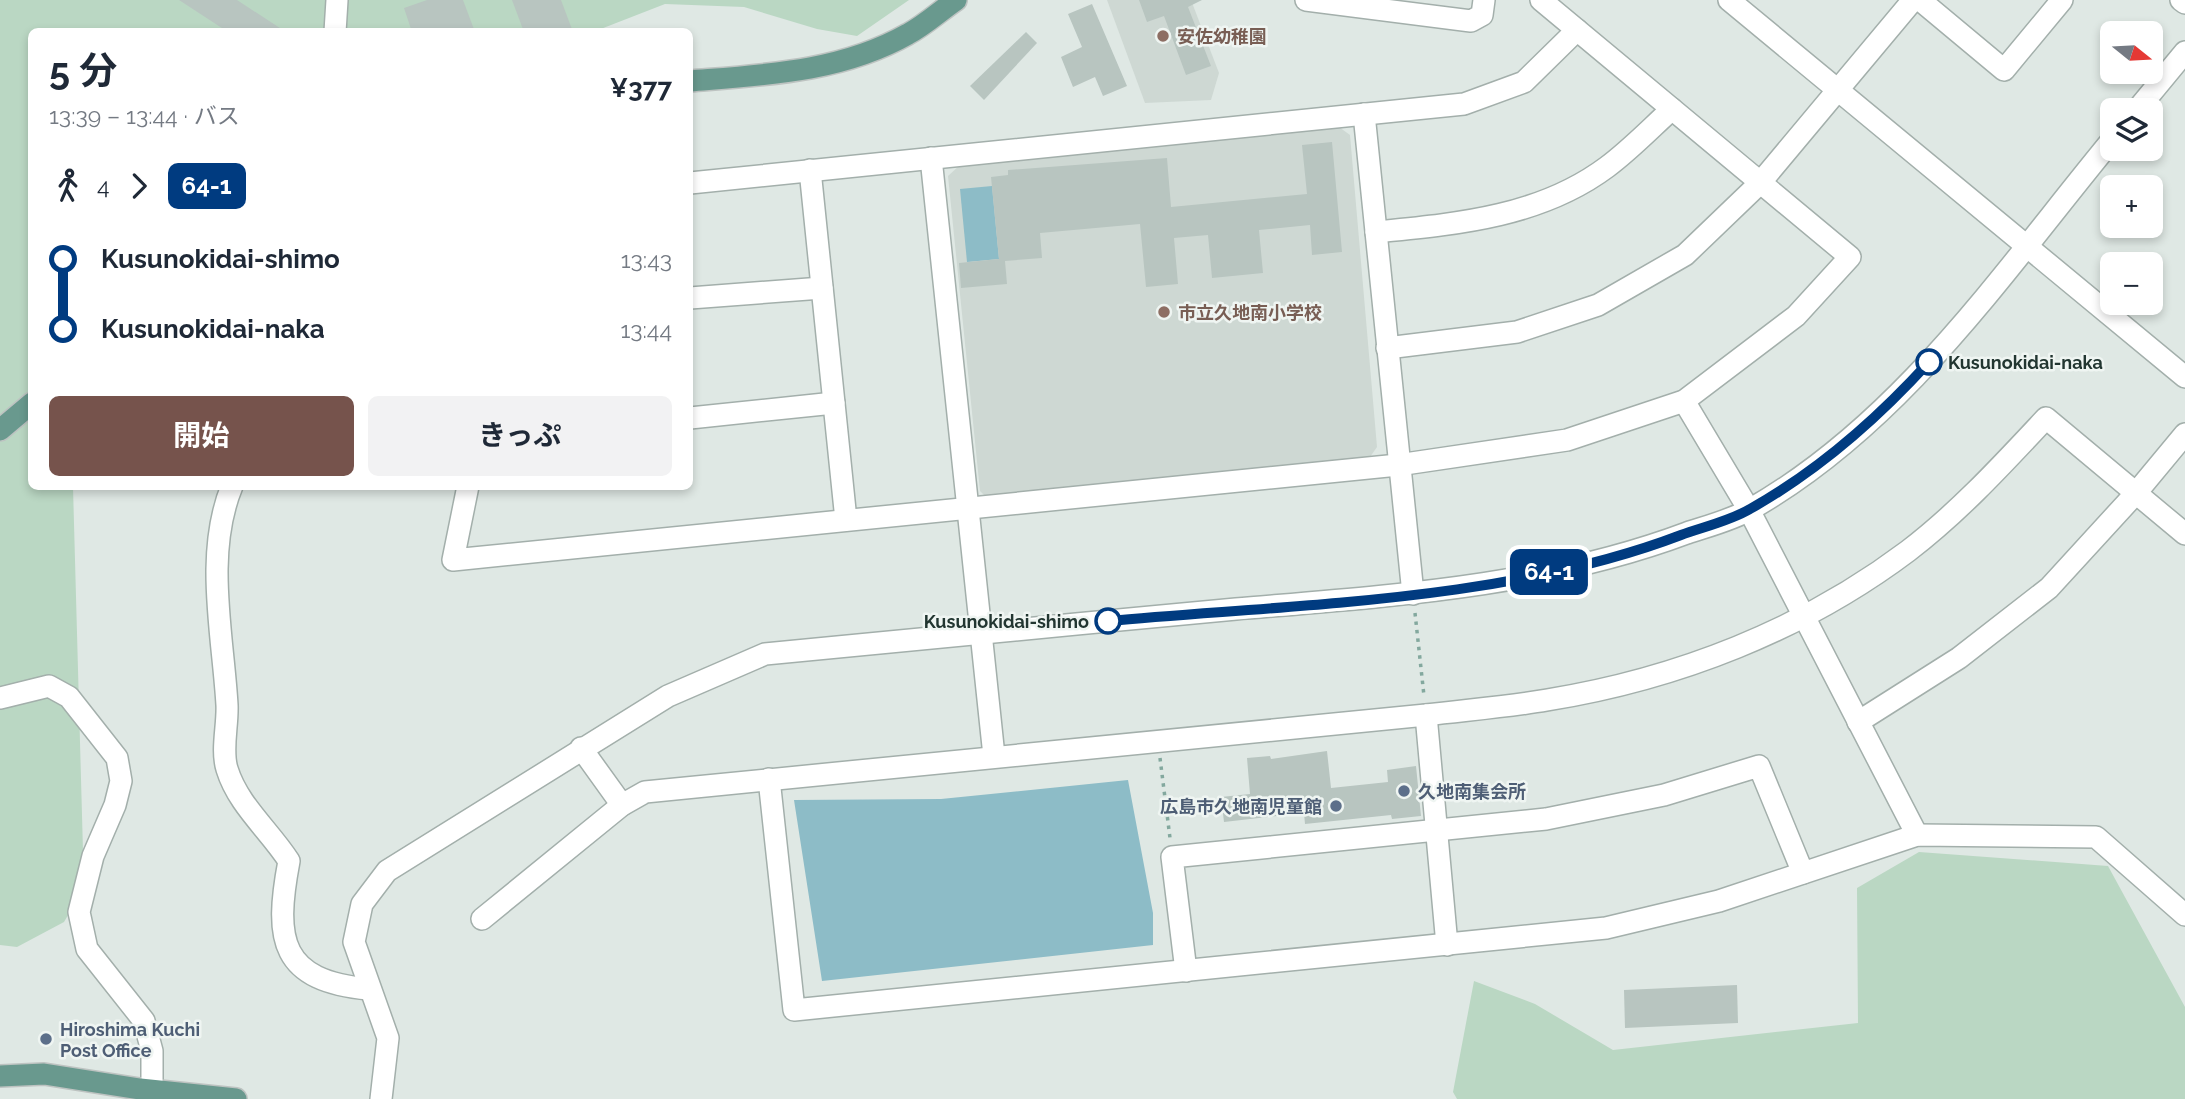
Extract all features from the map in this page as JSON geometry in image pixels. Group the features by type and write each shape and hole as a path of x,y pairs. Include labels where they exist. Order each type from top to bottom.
{"main road":[{"path":"693,81 797,72 859,57 908,34 956,0"},
{"path":"0,430 28,406"},
{"path":"0,1076 44,1074 142,1093 236,1099"}],"street":[{"path":"335,28 337,0"},
{"path":"1306,0 1409,6 1471,21 1482,15 1485,0"},
{"path":"467,490 453,560 1398,465 1567,440 1684,401 1796,316 1850,257 1541,0"},
{"path":"1729,0 2185,377"},
{"path":"1387,348 1517,332 1598,305 1685,255 1760,183 1913,0"},
{"path":"1920,0 2004,70 2062,0"},
{"path":"693,183 1464,104 1524,82 1577,30"},
{"path":"2147,98 2185,52"},
{"path":"1376,232 1463,224 1540,204 1607,168 1672,109"},
{"path":"1364,114 1398,465 1414,600"},
{"path":"381,1099 388,1038 355,942 362,904 387,871 668,696 765,654 980,633 1414,600 1643,550 1749,510 1823,459 1896,398 1964,324 2100,155"},
{"path":"931,158 965,509 994,756"},
{"path":"810,170 846,520"},
{"path":"693,298 822,288"},
{"path":"1684,401 1749,510 1917,835"},
{"path":"693,418 834,403"},
{"path":"482,919 622,805 645,792 1425,709 1548,700 1649,677 1740,647 1804,618 1907,551 1972,496 2046,418 2185,534"},
{"path":"1857,722 1959,658 2049,588 2136,494 2185,434"},
{"path":"231,490 219,544 220,622 228,707 226,766 238,796 289,861 280,924 298,964 337,986 369,989"},
{"path":"0,698 49,686 69,697 117,758 121,782 93,856 79,912 87,949 144,1021 152,1051 142,1093"},
{"path":"1425,709 1447,945"},
{"path":"582,748 622,805"},
{"path":"1186,971 1172,857 1546,819 1664,795 1759,766 1803,873"},
{"path":"769,779 794,1010 1606,928 1719,901 1917,835 2096,836 2185,915"}],"path":[{"path":"1414,600 1425,709"},
{"path":"1159,749 1171,847"}],"shaded area":[{"name":"安佐幼稚園","path":"1107,0 1191,0 1219,73 1211,100 1145,103"},
{"name":"市立久地南小学校","path":"1339,127 1350,135 1377,447 1370,457 986,497 980,491 948,176 960,165"}],"green space":[{"path":"0,0 909,0 857,36 817,29 744,7 665,4 603,28 28,28 28,490 73,490 84,888 64,922 17,947 0,945"},
{"path":"1919,852 2108,866 2185,1007 2185,1099 1457,1099 1453,1092 1474,981 1535,1004 1613,1050 1858,1023 1857,888"}],"water":[{"path":"992,186 999,259 967,262 960,189"},
{"path":"1128,780 1153,913 1153,945 822,981 794,800 941,799"}],"building":[{"path":"179,0 237,0 280,28 222,28"},
{"path":"427,0 463,0 474,28 411,28 404,8"},
{"path":"512,0 561,0 572,28 522,28"},
{"path":"1139,0 1202,0 1188,7 1211,66 1186,75 1164,16 1147,22"},
{"path":"1092,4 1127,86 1103,96 1095,77 1073,87 1061,57 1082,47 1068,14"},
{"path":"1026,32 1037,43 984,100 970,86"},
{"path":"1332,142 1342,252 1312,255 1310,225 1259,230 1263,273 1212,278 1208,235 1174,238 1178,284 1146,287 1140,224 1040,233 1042,258 1005,261 1007,284 961,288 959,263 999,259 991,177 1008,175 1008,170 1167,158 1171,207 1307,194 1302,145"},
{"path":"1327,751 1331,788 1388,782 1387,770 1416,766 1421,816 1392,819 1391,815 1305,824 1304,813 1224,822 1221,797 1250,794 1247,758 1270,756 1271,759"},
{"path":"1737,985 1738,1023 1625,1028 1624,990"}],"bus line":[{"name":"64-1","path":"1108,621 1413,594 1524,578 1643,550 1749,510 1823,459 1896,398 1929,362"}],"place":[{"name":"安佐幼稚園","path":"1163,36"},
{"name":"市立久地南小学校","path":"1164,312"},
{"name":"Kusunokidai-naka","path":"1929,362"},
{"name":"Kusunokidai-shimo","path":"1108,621"},
{"name":"久地南集会所","path":"1404,791"},
{"name":"広島市久地南児童館","path":"1336,806"},
{"name":"Hiroshima Kuchi Post Office","path":"46,1039"}]}
